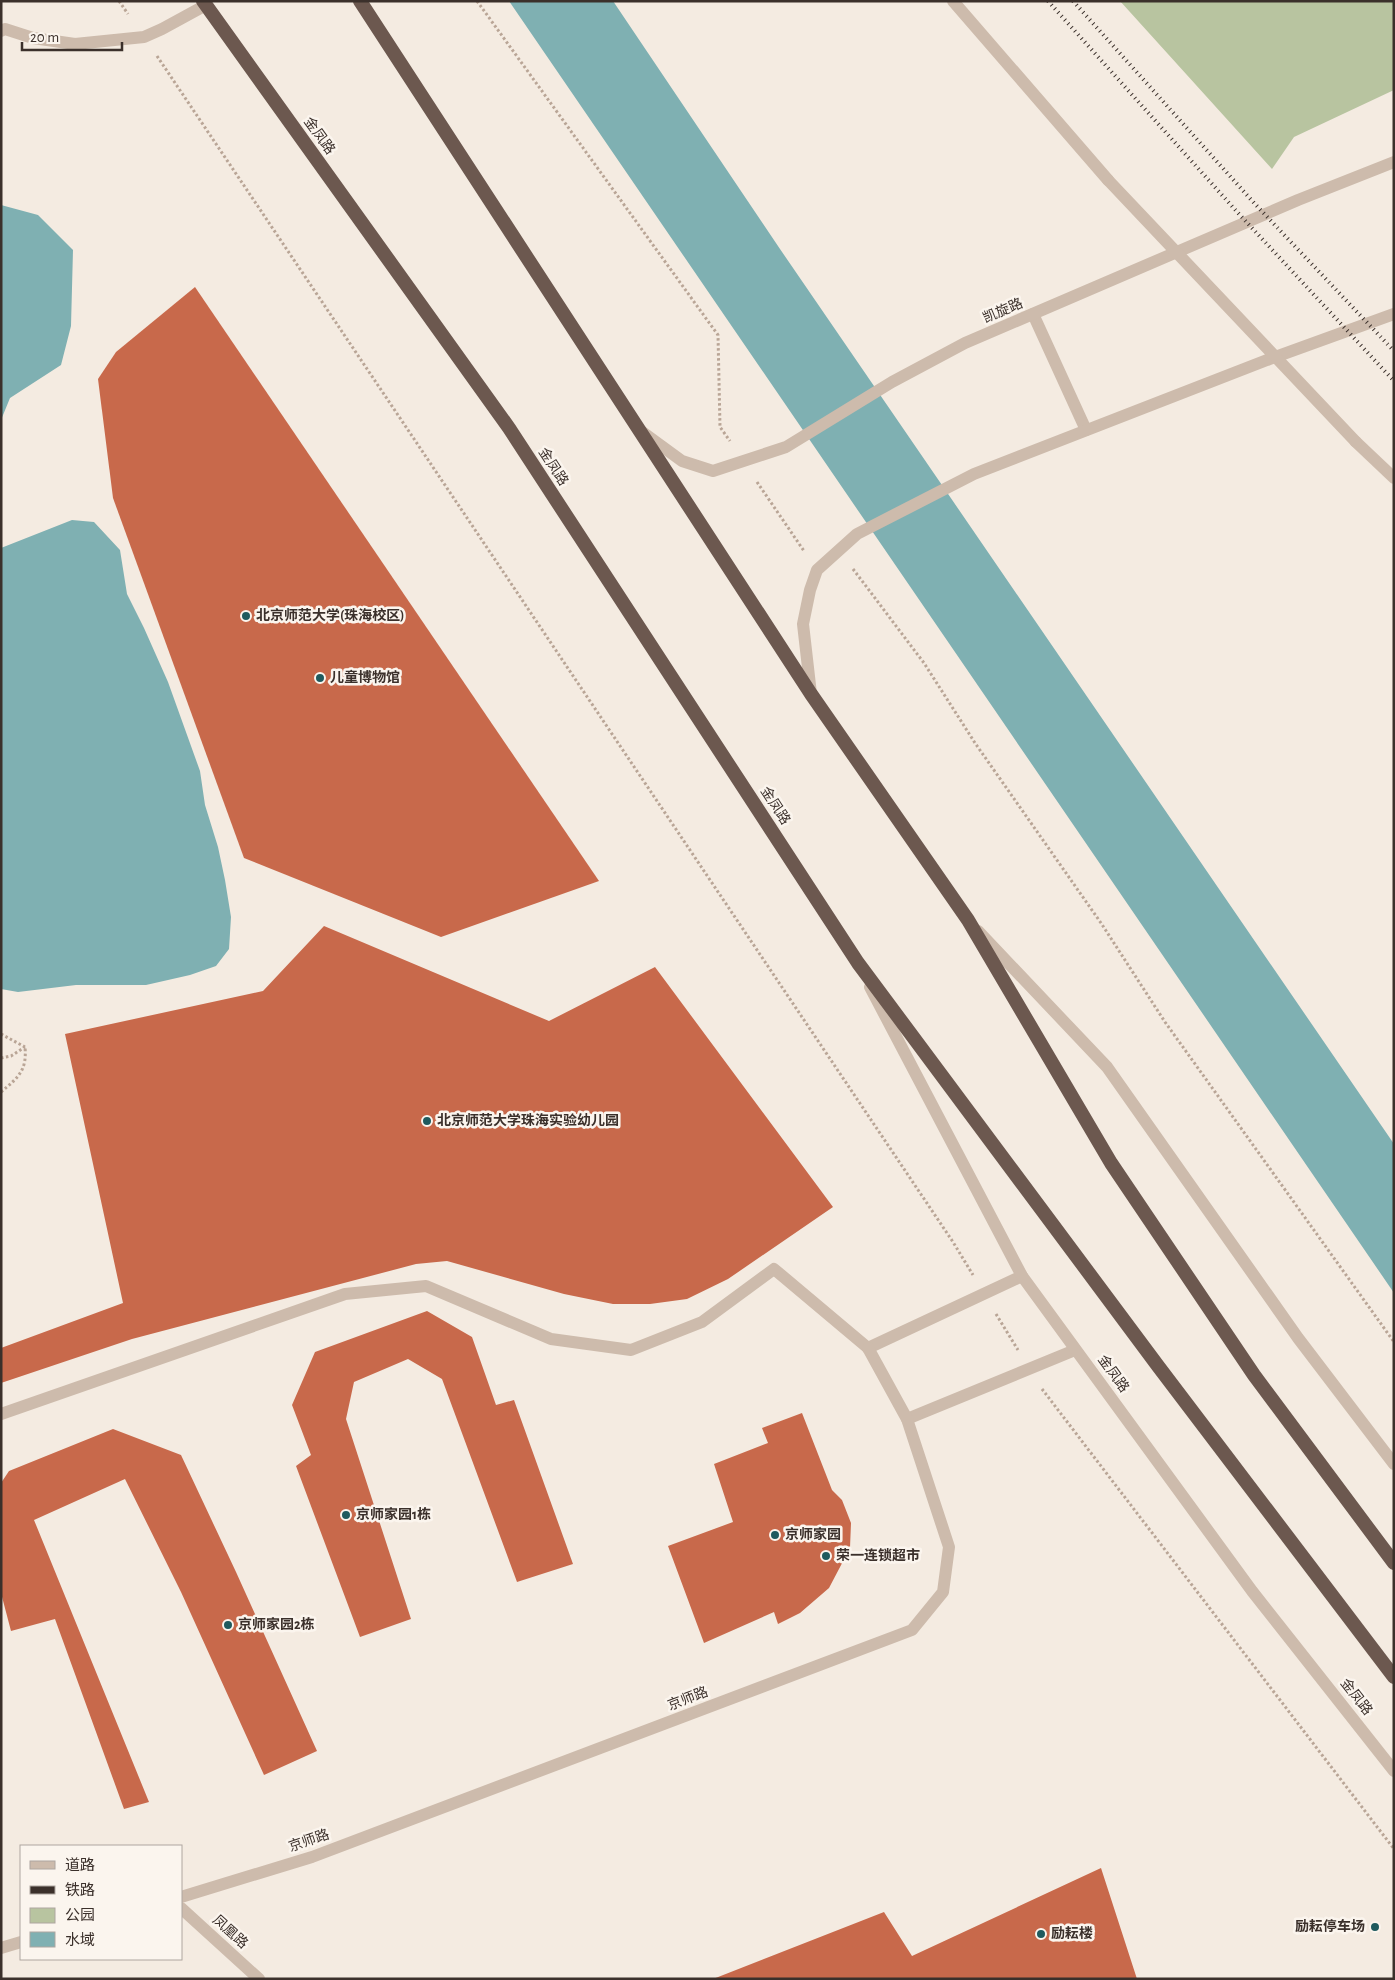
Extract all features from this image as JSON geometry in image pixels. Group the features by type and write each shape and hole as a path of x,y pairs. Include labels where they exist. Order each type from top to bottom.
{"highway":[{"path":"360,1 811,694 968,920 1111,1163 1254,1376 1394,1563"},
{"name":"金凤路","path":"205,3 509,428 858,963 1176,1390 1394,1677"}],"street":[{"path":"953,1 1108,180 1356,442 1394,478"},
{"path":"2,28 33,38 75,44 144,37 162,29 205,3"},
{"name":"凯旋路","path":"638,429 682,460 713,471 786,447 892,382 965,343 1298,200 1394,162"},
{"path":"1033,314 1086,430"},
{"path":"811,694 803,624 810,590 817,570 857,534 974,474 1258,364 1394,314"},
{"path":"968,920 1107,1066 1298,1338 1394,1464"},
{"name":"金凤路","path":"858,963 1022,1276 1252,1591 1394,1771"},
{"path":"1,1414 345,1294 426,1286 552,1339 631,1350 702,1322 774,1269 868,1348 1022,1276"},
{"name":"京师路","path":"182,1897 312,1857 912,1630 943,1592 949,1547 907,1419 868,1348"},
{"path":"907,1419 1075,1350"},
{"name":"凤凰路","path":"182,1909 259,1979"},
{"path":"1,1948 20,1942"}],"path":[{"path":"477,1 718,335 720,427 817,570 854,568 924,663 974,743 1085,900 1165,1022 1394,1342"},
{"path":"171,77 953,1242"},
{"path":"1,1034 25,1047"},
{"path":"1,1058 11,1056 25,1047"},
{"path":"1,1092 18,1076 26,1062 25,1047"},
{"path":"1040,1387 1394,1850"}],"green space":[{"path":"1120,1 1394,1 1394,90 1294,137 1272,169"}],"water":[{"path":"509,1 613,1 780,249 1394,1144 1394,1293"},
{"path":"1,205 38,215 73,250 71,326 61,365 10,398 1,420"},
{"path":"72,520 94,522 120,550 127,594 168,682 200,771 205,805 218,847 225,880 231,917 229,949 216,966 190,975 146,985 76,985 18,992 1,989 1,548"}],"building":[{"name":"儿童博物馆","path":"195,287 599,881 441,937 244,858 113,498 98,379 116,352"},
{"name":"北京师范大学珠海实验幼儿园","path":"324,926 549,1021 655,967 833,1207 728,1279 687,1299 650,1304 613,1304 564,1294 447,1261 416,1264 132,1339 1,1383 1,1348 123,1303 65,1034 263,991"},
{"name":"京师家园1栋","path":"427,1311 472,1337 496,1405 514,1400 573,1564 517,1582 442,1379 408,1359 354,1382 346,1419 411,1619 360,1637 296,1466 311,1455 292,1405 315,1352"},
{"name":"京师家园","path":"802,1413 832,1490 842,1500 851,1523 850,1548 829,1588 800,1613 778,1624 774,1612 704,1643 668,1546 733,1522 714,1464 768,1443 762,1428"},
{"name":"京师家园2栋","path":"113,1429 181,1455 317,1751 264,1775 181,1592 125,1479 34,1520 149,1802 124,1809 55,1619 11,1631 1,1593 1,1483 9,1471"},
{"name":"励耘楼","path":"1101,1868 1137,1979 713,1979 884,1912 912,1956"}],"railway":[{"path":"1048,1 1239,214 1394,381"},
{"path":"1073,1 1255,204 1394,351"}],"place":[{"name":"北京师范大学(珠海校区)","path":"246,616"},
{"name":"儿童博物馆","path":"320,678"},
{"name":"北京师范大学珠海实验幼儿园","path":"427,1121"},
{"name":"京师家园1栋","path":"346,1515"},
{"name":"京师家园","path":"775,1535"},
{"name":"荣一连锁超市","path":"826,1556"},
{"name":"京师家园2栋","path":"228,1625"},
{"name":"励耘停车场","path":"1375,1927"},
{"name":"励耘楼","path":"1041,1934"}]}
